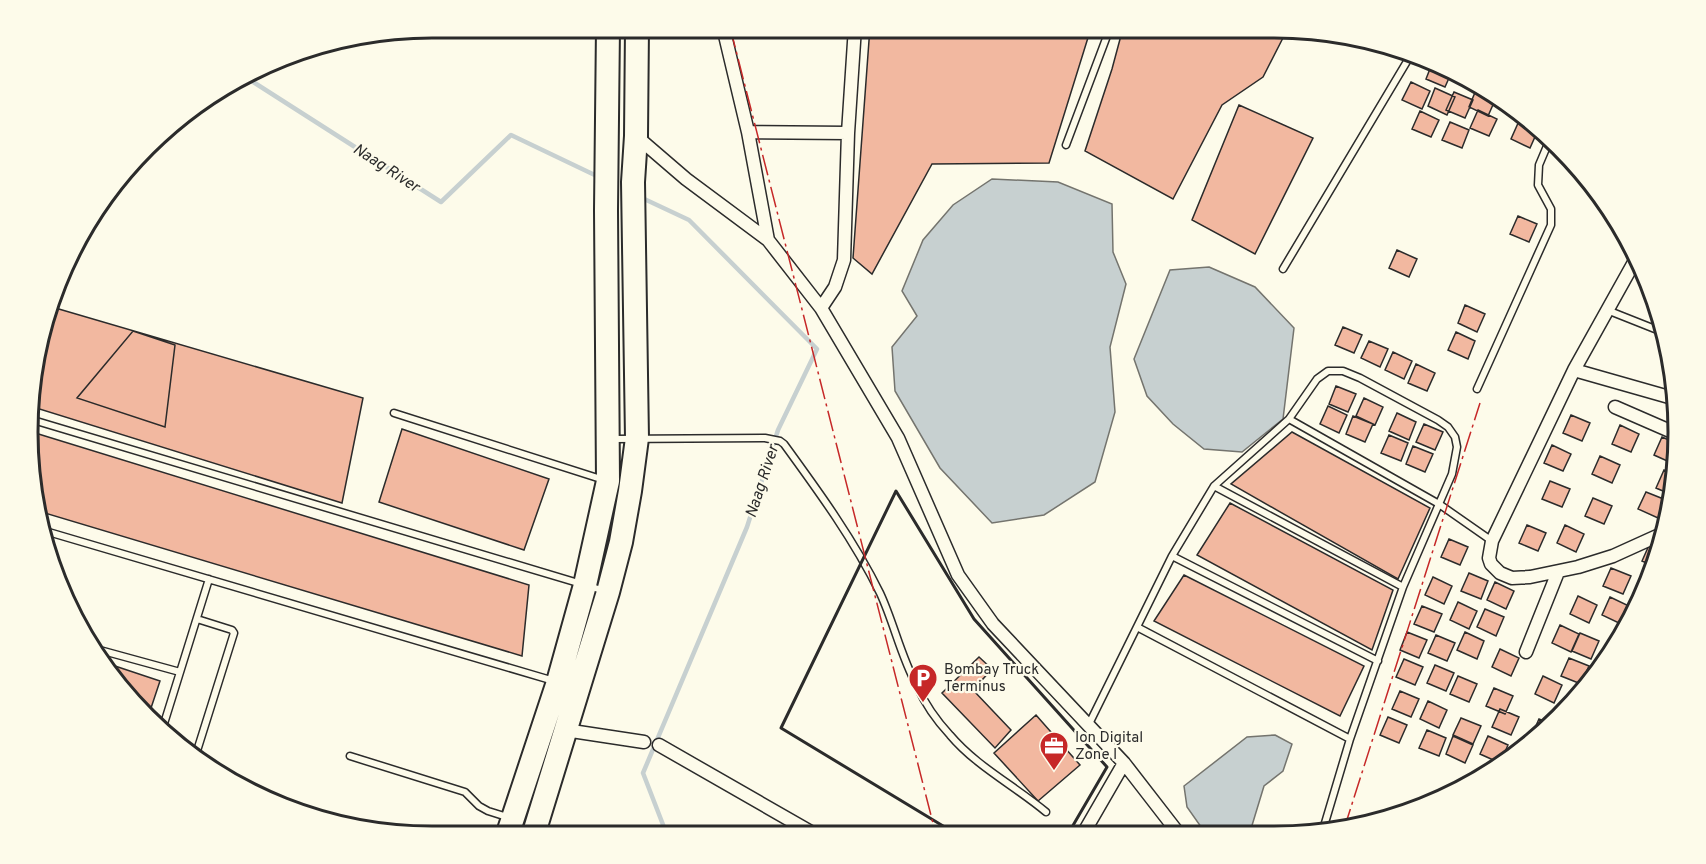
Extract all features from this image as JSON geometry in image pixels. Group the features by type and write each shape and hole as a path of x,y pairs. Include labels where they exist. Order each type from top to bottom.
{"highway":[{"path":"510,826 558,682 585,585 608,481 606,181 609,38"},
{"path":"535,826 608,592 621,542 637,438 633,192 638,38"}],"street":[{"path":"726,38 748,132 768,240"},
{"path":"821,308 835,287 844,260 848,133 854,38"},
{"path":"748,132 848,133"},
{"path":"636,136 686,179 768,240 821,308 898,438 958,575 993,624 1124,763 1173,826"},
{"path":"1631,266 1574,370 1492,541 1489,558 1491,564 1500,573 1512,578 1530,578 1614,556 1654,538"},
{"path":"1574,370 1667,396"},
{"path":"1615,407 1668,430"},
{"path":"1526,652 1558,572"},
{"path":"565,730 644,741"},
{"path":"659,746 800,826"},
{"path":"1088,826 1124,763"}],"lane":[{"path":"1066,145 1106,38"},
{"path":"1283,269 1407,61"},
{"path":"1477,389 1551,225 1551,209 1538,185 1539,165 1547,147"},
{"path":"1606,310 1655,329"},
{"path":"1088,726 1172,556 1214,486 1289,419 1317,379 1328,371 1343,371 1438,420 1455,437 1457,447 1452,474 1403,588 1350,739 1325,823"},
{"path":"394,413 608,481"},
{"path":"1289,419 1439,504 1492,541"},
{"path":"38,421 608,592"},
{"path":"609,439 770,439 784,444 824,499 863,560 881,596 917,687 937,719 951,737 972,757 1046,812"},
{"path":"1214,486 1403,588"},
{"path":"51,533 558,682"},
{"path":"1172,556 1378,661"},
{"path":"165,722 209,579"},
{"path":"196,619 232,630 234,633 198,749"},
{"path":"1137,627 1350,739"},
{"path":"104,651 180,672"},
{"path":"644,741 659,746"},
{"path":"350,756 465,792 479,806 509,826"}],"shaded area":[{"path":"992,179 1058,182 1112,204 1113,252 1126,284 1110,347 1115,412 1095,482 1044,515 992,523 940,468 895,391 892,347 917,316 902,291 923,240 953,205"},
{"path":"1209,267 1255,287 1294,328 1283,419 1242,452 1204,449 1173,424 1147,396 1134,359 1170,270"},
{"path":"1275,735 1292,744 1283,771 1264,786 1252,826 1200,826 1187,807 1184,786 1247,737"}],"building":[{"path":"869,38 1088,38 1049,163 932,164 872,274 853,258"},
{"path":"1120,38 1283,38 1263,77 1222,105 1173,199 1085,151"},
{"path":"1430,70 1449,78 1445,87 1426,79"},
{"path":"1411,82 1430,91 1422,109 1402,100"},
{"path":"1435,88 1455,97 1447,115 1428,106"},
{"path":"1454,92 1473,100 1465,118 1446,110"},
{"path":"1475,93 1493,104 1488,116 1469,107"},
{"path":"1239,105 1313,138 1255,254 1192,220"},
{"path":"1478,110 1497,119 1489,136 1470,128"},
{"path":"1420,111 1439,120 1431,137 1412,129"},
{"path":"1450,122 1469,130 1462,148 1442,140"},
{"path":"1518,122 1535,136 1530,148 1511,139"},
{"path":"1518,216 1537,224 1529,242 1510,234"},
{"path":"1397,250 1417,259 1409,277 1389,268"},
{"path":"1465,305 1485,314 1477,332 1458,323"},
{"path":"57,308 363,398 342,503 38,409 45,355"},
{"path":"1343,327 1362,335 1354,353 1335,345"},
{"path":"133,331 175,345 165,427 77,398"},
{"path":"1456,332 1475,341 1468,359 1448,350"},
{"path":"1369,341 1388,349 1380,367 1361,358"},
{"path":"1393,352 1412,361 1404,379 1385,370"},
{"path":"1416,364 1435,373 1427,391 1408,383"},
{"path":"1336,386 1356,394 1348,412 1329,404"},
{"path":"1364,398 1383,407 1375,425 1356,416"},
{"path":"1328,406 1347,415 1339,433 1320,424"},
{"path":"1397,413 1416,422 1409,440 1389,431"},
{"path":"1571,415 1590,423 1582,441 1563,433"},
{"path":"1353,416 1373,424 1365,442 1346,434"},
{"path":"1424,424 1443,432 1435,450 1416,442"},
{"path":"1620,425 1639,434 1631,452 1612,444"},
{"path":"402,429 549,479 524,550 379,502"},
{"path":"1292,432 1430,508 1398,579 1231,484"},
{"path":"38,434 529,585 522,656 46,513 38,458"},
{"path":"1389,435 1408,443 1401,461 1381,453"},
{"path":"1662,437 1668,440 1668,461 1654,455"},
{"path":"1552,445 1571,454 1563,471 1544,463"},
{"path":"1413,446 1433,454 1425,472 1406,464"},
{"path":"1600,456 1620,465 1612,483 1592,474"},
{"path":"1664,470 1666,471 1664,491 1656,488"},
{"path":"1550,481 1570,489 1562,507 1542,499"},
{"path":"1646,492 1663,499 1658,518 1638,509"},
{"path":"1593,498 1612,506 1604,524 1585,516"},
{"path":"1230,503 1393,590 1372,650 1197,555"},
{"path":"1527,525 1546,533 1538,551 1519,543"},
{"path":"1565,525 1584,534 1576,552 1557,543"},
{"path":"1449,539 1468,547 1460,565 1441,557"},
{"path":"1650,543 1652,544 1646,563 1642,561"},
{"path":"1611,568 1631,576 1623,594 1603,586"},
{"path":"1469,573 1488,581 1481,599 1461,591"},
{"path":"1184,575 1364,666 1340,716 1154,621"},
{"path":"1433,577 1452,586 1444,604 1425,595"},
{"path":"1495,582 1514,591 1506,609 1487,600"},
{"path":"1578,596 1597,605 1589,623 1570,614"},
{"path":"1610,597 1628,606 1619,623 1602,615"},
{"path":"1458,602 1477,611 1469,629 1450,620"},
{"path":"1422,606 1442,614 1434,632 1414,624"},
{"path":"1485,609 1504,617 1496,636 1477,627"},
{"path":"1560,625 1579,634 1571,652 1552,643"},
{"path":"1407,632 1427,640 1419,658 1400,650"},
{"path":"1465,632 1484,641 1477,659 1457,650"},
{"path":"1580,633 1599,641 1591,659 1572,651"},
{"path":"1436,635 1455,643 1447,661 1428,653"},
{"path":"1500,649 1519,658 1511,676 1492,667"},
{"path":"979,657 992,669 973,690 1011,730 995,748 942,693"},
{"path":"1569,658 1589,666 1578,683 1561,676"},
{"path":"1404,659 1423,667 1415,685 1396,677"},
{"path":"1435,665 1454,673 1446,691 1427,683"},
{"path":"115,666 160,681 151,709"},
{"path":"1458,676 1477,684 1469,702 1450,694"},
{"path":"1543,676 1562,685 1554,703 1535,694"},
{"path":"1494,688 1513,696 1505,714 1486,706"},
{"path":"1400,691 1419,699 1411,717 1392,709"},
{"path":"1428,701 1447,710 1439,728 1420,719"},
{"path":"1500,709 1519,717 1511,735 1492,727"},
{"path":"1036,715 1080,765 1038,801 994,753"},
{"path":"1388,717 1407,725 1399,743 1380,735"},
{"path":"1461,718 1481,726 1473,744 1453,735"},
{"path":"1427,730 1446,738 1439,756 1419,748"},
{"path":"1453,736 1473,745 1465,763 1446,754"},
{"path":"1488,736 1508,745 1505,751 1493,760 1480,754"}],"waterway":[{"name":"Naag River","path":"252,81 441,202 511,135 601,178"},
{"name":"Naag River","path":"640,197 689,220 817,349 778,430 747,527 643,773 664,826"}],"wall":[{"path":"943,826 781,728 896,491 974,619 1107,767 1073,826"}],"power":[{"path":"733,38 934,826"},
{"path":"1347,820 1480,403"}],"place":[{"name":"Bombay Truck Terminus","path":"923,704"},
{"name":"Ion Digital Zone I","path":"1054,772"}]}
